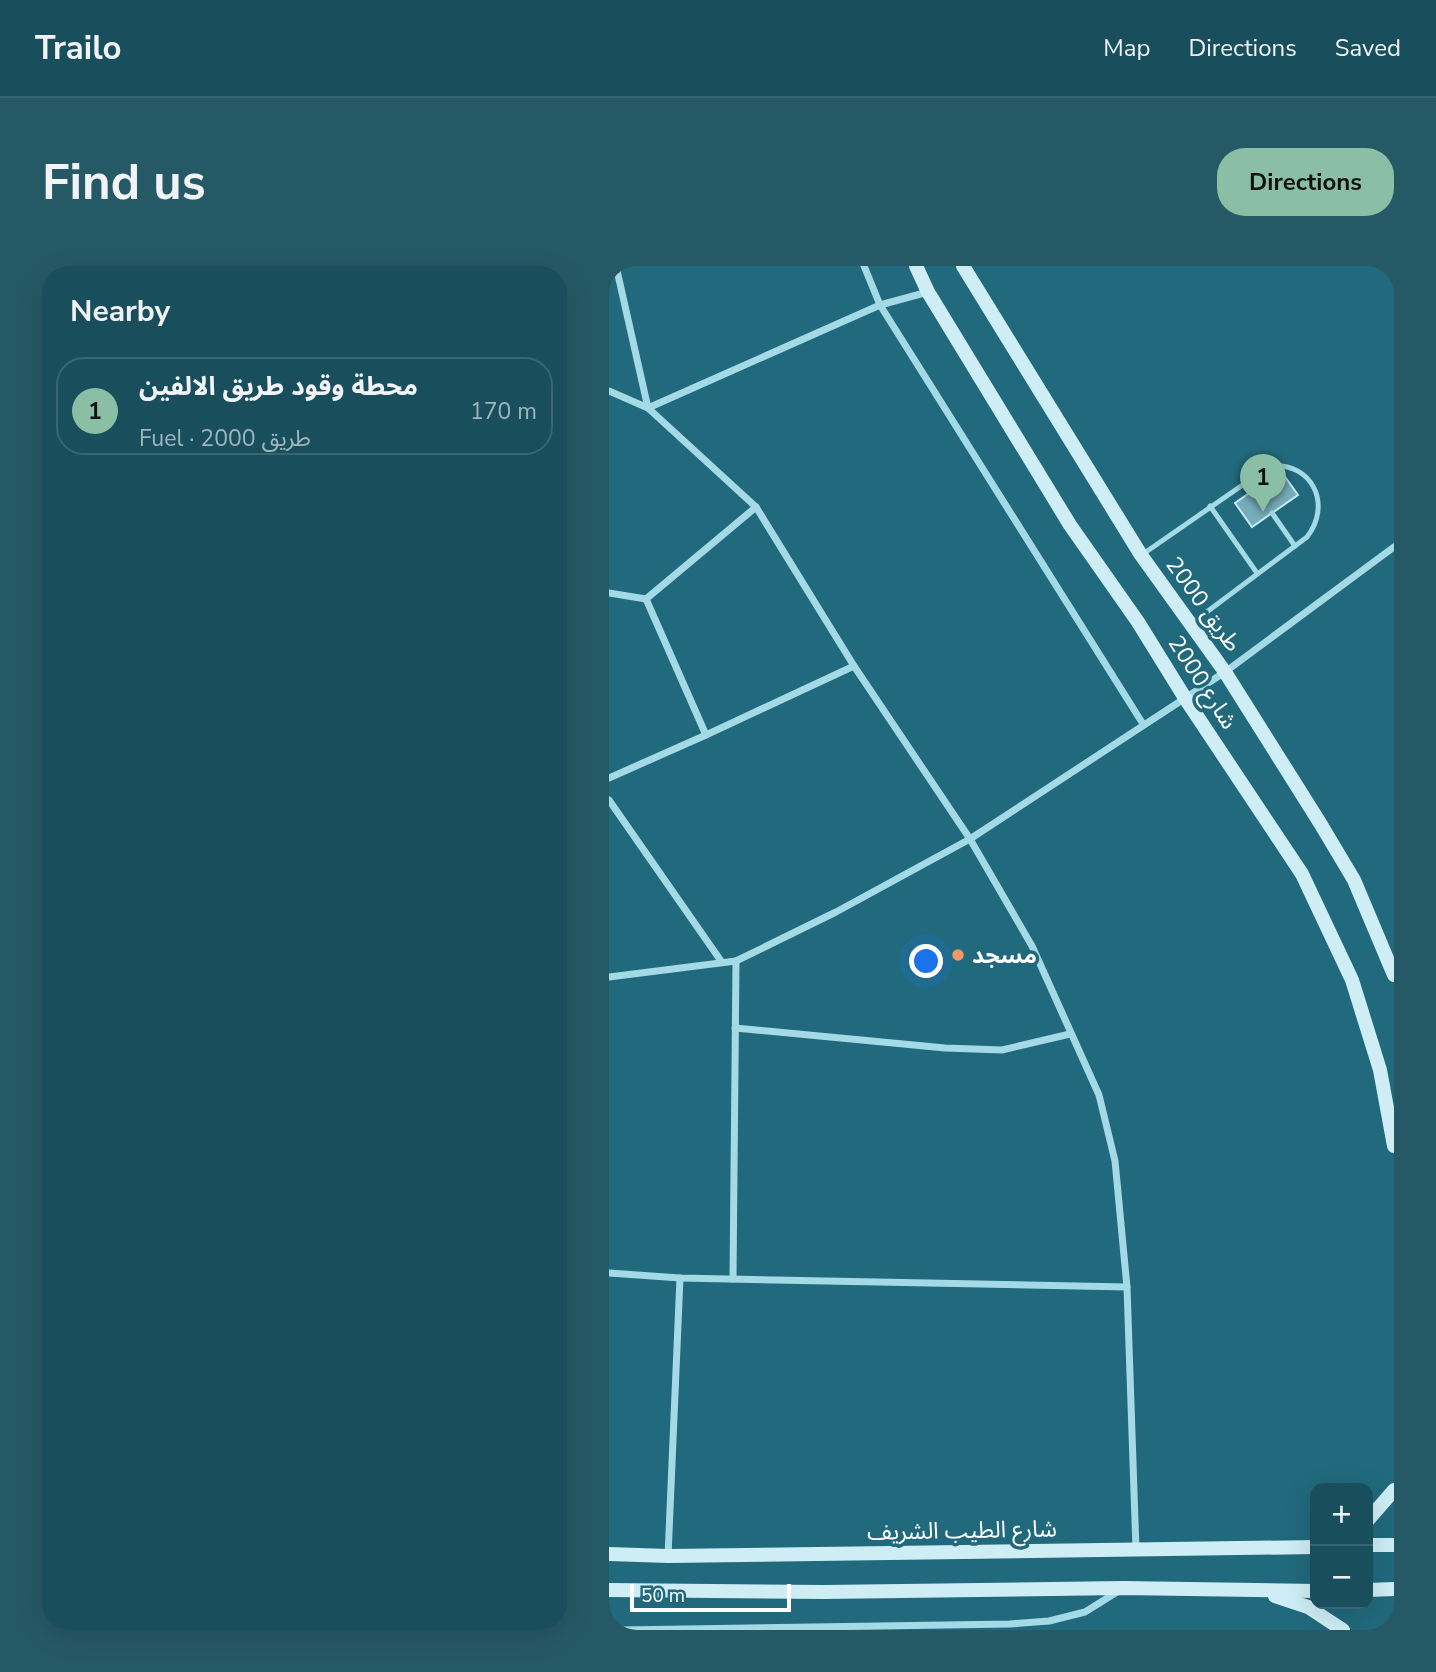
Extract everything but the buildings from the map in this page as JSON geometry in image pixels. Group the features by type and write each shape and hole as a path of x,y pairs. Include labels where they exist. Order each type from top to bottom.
{"street":[{"path":"616,266 648,408"},
{"path":"864,266 880,304 1143,724"},
{"name":"شارع 2000","path":"916,266 928,292 1070,525 1138,622 1302,874 1352,979 1380,1070 1394,1146"},
{"name":"طريق 2000","path":"963,266 1141,555 1225,672 1354,880 1394,975"},
{"path":"648,408 880,304 928,292"},
{"path":"609,391 648,408 756,507 854,666 970,839 1032,946 1099,1095 1115,1161 1127,1287 1136,1550"},
{"path":"609,593 646,599 756,507"},
{"path":"609,977 736,961 836,912 970,839 1225,672 1394,547"},
{"path":"646,599 706,736"},
{"path":"609,778 706,736 854,666"},
{"path":"609,800 721,961"},
{"path":"733,1279 736,961"},
{"path":"735,1028 945,1048 1002,1050 1070,1034"},
{"path":"609,1273 680,1278 1127,1287"},
{"path":"669,1556 680,1278"},
{"path":"1373,1514 1394,1490"},
{"path":"1373,1545 1394,1545"},
{"name":"شارع الطيب الشريف","path":"609,1554 669,1556 1310,1547"},
{"path":"609,1590 824,1592 1123,1588 1310,1591"},
{"path":"621,1630 1049,1621 1085,1612 1123,1588"},
{"path":"1373,1590 1394,1589"},
{"path":"1256,1592 1308,1607 1343,1630"}],"lane":[{"path":"1141,555 1270,466 1279,465 1300,472 1308,479 1318,497 1318,519 1307,537 1189,625"},
{"path":"1248,480 1255,489"},
{"path":"1210,506 1258,573"},
{"path":"1272,513 1295,546"}],"place":[{"name":"محطة وقود طريق الالفين","path":"1263,512"},
{"name":"مسجد","path":"958,955"}]}
